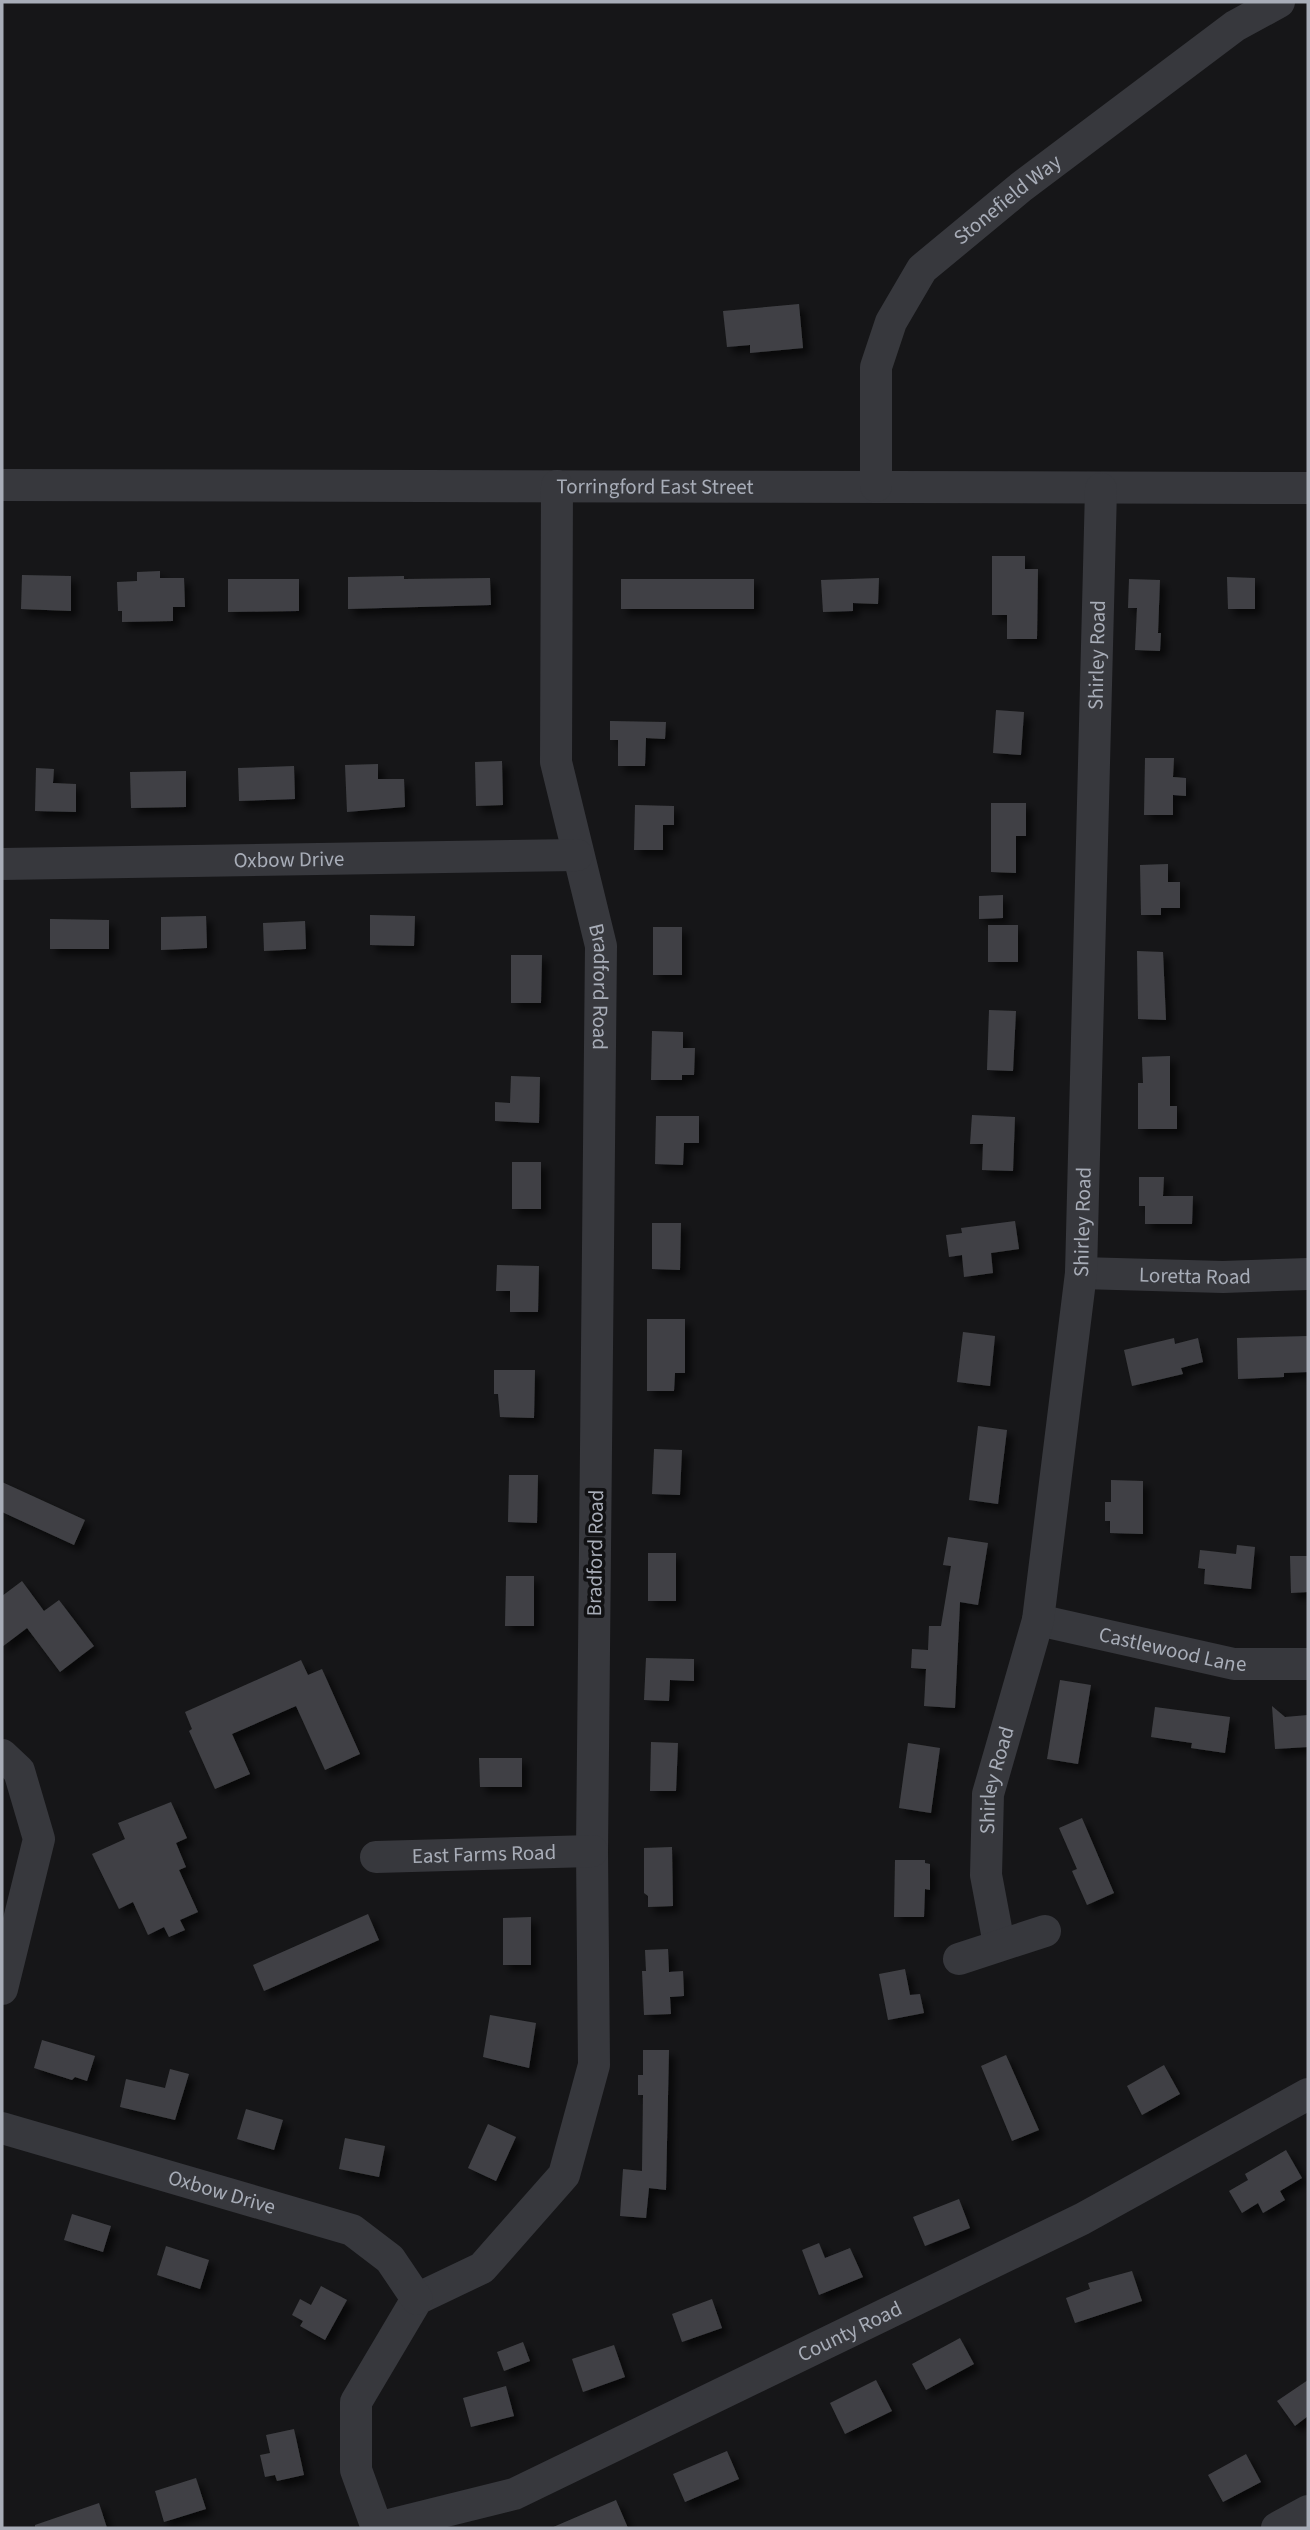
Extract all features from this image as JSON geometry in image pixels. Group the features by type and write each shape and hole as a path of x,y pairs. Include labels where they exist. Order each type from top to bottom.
{"street":[{"name":"Stonefield Way","path":"876,486 876,368 891,322 922,269 1021,187 1235,26 1279,2"},
{"name":"Torringford East Street","path":"2,485 1308,488"},
{"name":"Bradford Road","path":"416,2299 482,2268 564,2175 594,2065 592,1851 601,946 556,762 557,486"},
{"name":"Shirley Road","path":"999,1944 986,1875 988,1794 1038,1620 1080,1273 1101,489"},
{"name":"Oxbow Drive","path":"2,864 577,855"},
{"name":"Loretta Road","path":"1080,1273 1223,1277 1308,1274"},
{"name":"Castlewood Lane","path":"1038,1620 1234,1664 1308,1664"},
{"path":"2,1755 19,1771 39,1839 2,1989"},
{"name":"East Farms Road","path":"376,1857 592,1851"},
{"path":"959,1959 1045,1931"},
{"name":"County Road","path":"377,2528 514,2494 1082,2219 1308,2094"},
{"name":"Oxbow Drive","path":"2,2128 352,2230 390,2259 416,2299"},
{"path":"377,2528 356,2470 356,2402 416,2299"},
{"path":"1277,2528 1308,2511"}],"building":[{"path":"799,304 803,348 750,353 750,345 727,347 723,311"},
{"path":"992,556 1025,556 1025,569 1038,569 1037,639 1007,639 1007,615 992,615"},
{"path":"160,571 160,578 184,578 185,607 173,607 173,621 122,622 122,611 118,611 117,582 137,581 137,572"},
{"path":"22,575 71,576 71,611 21,609"},
{"path":"404,576 404,579 490,578 491,605 348,609 348,577"},
{"path":"1227,577 1255,578 1255,609 1228,609"},
{"path":"879,578 878,604 853,603 853,611 823,612 821,580"},
{"path":"228,579 299,579 299,611 228,612"},
{"path":"621,579 754,579 754,609 621,609"},
{"path":"1129,579 1160,580 1160,651 1135,650 1137,608 1128,608"},
{"path":"996,710 1024,712 1021,755 993,753"},
{"path":"610,721 666,722 665,739 646,738 645,766 618,766 618,740 610,740"},
{"path":"1145,758 1174,758 1173,777 1186,778 1186,796 1173,795 1173,815 1144,815"},
{"path":"502,761 503,805 476,806 475,762"},
{"path":"378,764 378,779 404,779 405,807 347,812 345,765"},
{"path":"294,766 295,799 239,801 238,768"},
{"path":"36,768 54,769 53,783 76,784 76,812 35,811"},
{"path":"186,771 186,807 131,808 130,772"},
{"path":"991,803 1026,803 1026,836 1016,836 1016,873 991,872"},
{"path":"635,805 674,806 674,825 663,825 663,850 634,850"},
{"path":"1168,864 1168,882 1180,882 1180,908 1161,908 1161,915 1141,915 1140,865"},
{"path":"1003,895 1003,918 979,919 979,896"},
{"path":"370,915 415,916 414,946 370,945"},
{"path":"206,916 207,948 161,950 161,917"},
{"path":"50,919 109,920 109,949 50,949"},
{"path":"305,921 306,949 264,951 263,923"},
{"path":"988,925 1018,925 1018,962 988,962"},
{"path":"653,927 682,927 682,975 653,975"},
{"path":"1137,951 1163,952 1166,1020 1138,1019"},
{"path":"511,955 542,955 541,1003 511,1003"},
{"path":"989,1010 1016,1011 1013,1071 987,1070"},
{"path":"652,1031 683,1032 683,1048 695,1048 694,1075 682,1075 682,1080 651,1080"},
{"path":"1170,1056 1170,1106 1177,1106 1177,1129 1138,1129 1138,1083 1143,1083 1142,1057"},
{"path":"511,1076 540,1077 539,1123 495,1121 495,1102 510,1103"},
{"path":"972,1115 1015,1117 1013,1171 982,1170 983,1144 970,1144"},
{"path":"656,1116 699,1116 699,1143 684,1143 683,1165 655,1164"},
{"path":"512,1162 541,1162 541,1209 512,1209"},
{"path":"1139,1177 1164,1177 1163,1196 1193,1196 1192,1224 1145,1224 1145,1206 1139,1206"},
{"path":"1015,1221 1019,1249 991,1253 993,1273 964,1277 962,1255 949,1257 946,1235 962,1233 961,1228"},
{"path":"652,1223 681,1223 680,1270 652,1269"},
{"path":"497,1265 539,1266 538,1312 510,1312 510,1291 496,1291"},
{"path":"647,1319 685,1319 685,1373 675,1373 674,1391 647,1391"},
{"path":"963,1332 995,1336 990,1386 957,1382"},
{"path":"1308,1336 1308,1372 1284,1373 1284,1377 1238,1379 1237,1338"},
{"path":"1174,1338 1175,1344 1198,1338 1203,1362 1181,1368 1183,1374 1132,1386 1124,1350"},
{"path":"494,1370 535,1370 534,1418 500,1417 498,1394 494,1394"},
{"path":"978,1426 1007,1430 998,1504 969,1500"},
{"path":"654,1449 682,1450 680,1495 652,1494"},
{"path":"509,1475 538,1475 537,1523 508,1522"},
{"path":"1111,1480 1143,1481 1143,1534 1110,1533 1110,1521 1105,1521 1105,1502 1111,1502"},
{"path":"2,1482 85,1520 74,1545 2,1512"},
{"path":"948,1537 988,1543 978,1605 960,1602 955,1708 924,1706 926,1669 911,1668 912,1649 928,1650 929,1626 941,1626 951,1566 943,1565"},
{"path":"1237,1545 1255,1547 1251,1589 1204,1584 1205,1569 1198,1568 1200,1550 1236,1554"},
{"path":"648,1553 676,1553 676,1601 648,1601"},
{"path":"1290,1556 1308,1556 1308,1592 1291,1593"},
{"path":"506,1576 534,1576 534,1626 505,1626"},
{"path":"22,1581 44,1611 59,1600 94,1646 60,1672 27,1628 2,1647 2,1596"},
{"path":"646,1658 694,1659 694,1681 670,1680 669,1701 644,1700"},
{"path":"301,1660 308,1675 322,1669 360,1754 325,1770 296,1706 232,1734 250,1774 215,1789 189,1731 192,1729 185,1712"},
{"path":"1060,1680 1091,1685 1078,1764 1047,1759"},
{"path":"1272,1706 1285,1717 1308,1715 1308,1747 1275,1749"},
{"path":"1155,1707 1230,1717 1225,1753 1191,1748 1192,1743 1151,1737"},
{"path":"651,1742 678,1743 676,1791 650,1791"},
{"path":"908,1743 940,1748 931,1813 899,1808"},
{"path":"479,1758 522,1758 522,1787 480,1787"},
{"path":"171,1802 187,1838 176,1843 186,1867 179,1870 198,1912 180,1920 185,1930 169,1937 164,1927 148,1935 133,1902 119,1909 92,1854 125,1839 118,1823"},
{"path":"1082,1818 1114,1893 1087,1905 1072,1871 1077,1869 1059,1828"},
{"path":"672,1847 673,1906 648,1907 648,1896 644,1893 644,1848"},
{"path":"895,1860 925,1860 925,1863 930,1864 930,1890 925,1889 924,1917 894,1917"},
{"path":"368,1914 379,1940 264,1991 253,1965"},
{"path":"531,1917 531,1965 503,1965 503,1918"},
{"path":"668,1949 669,1972 683,1971 684,1996 670,1997 671,2014 644,2015 642,1971 646,1971 645,1950"},
{"path":"905,1969 910,1995 920,1994 924,2013 888,2020 879,1974"},
{"path":"490,2015 536,2023 529,2068 483,2057"},
{"path":"42,2040 95,2056 87,2081 75,2077 72,2080 34,2068"},
{"path":"643,2050 669,2050 666,2190 649,2188 646,2218 620,2216 623,2169 642,2171 643,2095 638,2095 638,2075 643,2075"},
{"path":"1006,2055 1039,2130 1012,2141 981,2066"},
{"path":"1164,2065 1180,2094 1142,2115 1127,2086"},
{"path":"170,2069 189,2074 175,2120 120,2107 126,2079 165,2088"},
{"path":"246,2109 283,2120 274,2150 237,2139"},
{"path":"488,2124 516,2137 496,2181 468,2168"},
{"path":"345,2138 385,2146 379,2177 339,2169"},
{"path":"1286,2150 1302,2178 1280,2191 1285,2200 1263,2213 1258,2203 1242,2213 1229,2191 1248,2180 1245,2174"},
{"path":"959,2199 970,2228 925,2246 913,2217"},
{"path":"72,2214 111,2226 103,2252 64,2240"},
{"path":"819,2243 825,2258 850,2248 863,2277 819,2295 802,2250"},
{"path":"166,2246 209,2260 200,2289 157,2275"},
{"path":"1132,2271 1142,2301 1075,2323 1066,2298 1090,2289 1088,2283"},
{"path":"321,2286 347,2300 325,2340 300,2326 303,2321 292,2315 300,2299 311,2305"},
{"path":"712,2299 722,2328 682,2342 672,2314"},
{"path":"960,2338 974,2364 926,2390 912,2364"},
{"path":"523,2342 530,2361 504,2371 497,2352"},
{"path":"614,2345 625,2377 583,2392 572,2359"},
{"path":"876,2380 892,2411 845,2434 830,2403"},
{"path":"1308,2380 1308,2416 1295,2426 1277,2401"},
{"path":"506,2386 514,2416 471,2427 463,2398"},
{"path":"294,2429 304,2475 277,2481 275,2475 265,2477 260,2455 270,2453 266,2435"},
{"path":"727,2451 739,2479 685,2502 673,2474"},
{"path":"1246,2454 1261,2482 1223,2502 1208,2475"},
{"path":"196,2478 206,2509 164,2522 155,2491"},
{"path":"616,2500 628,2528 551,2528"},
{"path":"99,2503 107,2528 35,2528 35,2525"}]}
